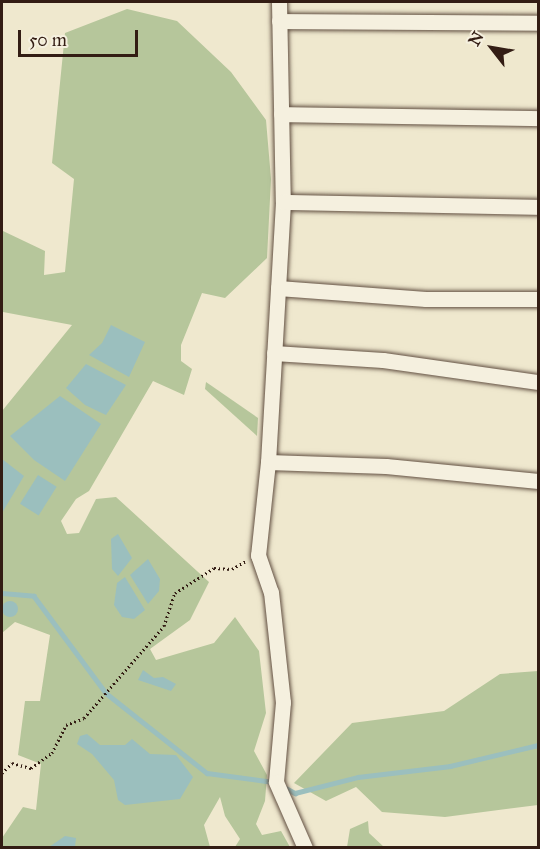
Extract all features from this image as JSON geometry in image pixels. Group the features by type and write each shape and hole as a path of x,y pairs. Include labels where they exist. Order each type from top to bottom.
{"street":[{"path":"279,2 283,201 268,462 258,555 271,592 283,702 276,782 305,848"},
{"path":"279,21 538,23"},
{"path":"281,114 538,118"},
{"path":"283,201 538,207"},
{"path":"278,288 426,299 538,299"},
{"path":"274,353 383,360 538,382"},
{"path":"268,462 387,466 538,481"}],"path":[{"path":"2,773 12,763 31,768 52,753 66,725 84,718 164,626 175,593 214,568 232,569 258,555"}],"green space":[{"path":"127,9 177,21 231,72 266,120 271,179 267,258 225,298 202,293 181,345 181,361 192,369 184,395 153,381 89,491 76,499 61,521 67,534 79,533 96,499 116,497 209,582 190,620 150,649 156,660 214,643 235,617 259,651 266,713 254,751 267,775 265,801 256,824 262,835 281,831 290,847 235,847 240,839 225,816 220,797 204,825 210,847 2,847 2,838 23,807 36,810 41,764 18,755 25,701 40,701 50,635 15,622 2,633 2,411 72,325 3,312 2,235 3,231 45,251 44,275 65,272 74,179 52,163 65,33"},
{"path":"206,382 258,418 257,436 205,389"},
{"path":"538,671 538,805 445,817 382,812 356,787 326,801 294,783 352,723 444,711 500,674"},
{"path":"368,821 369,833 384,847 347,847 350,829"}],"water":[{"path":"111,325 145,342 129,377 89,355 102,343"},
{"path":"86,364 126,385 106,415 85,405 66,388"},
{"path":"60,396 101,424 65,481 34,460 10,436"},
{"path":"2,459 24,476 2,513"},
{"path":"38,475 57,487 39,515 20,504"},
{"path":"118,534 132,558 118,576 112,569 111,539"},
{"path":"148,559 160,579 159,591 148,604 130,575"},
{"path":"125,577 145,610 134,619 122,617 114,605 117,583"},
{"path":"7,601 13,601 18,609 16,615 7,617 2,612 2,606"},
{"path":"143,670 154,678 163,677 176,684 171,691 138,680"},
{"path":"87,734 100,745 125,745 132,739 150,754 176,755 193,777 180,799 125,805 118,800 114,780 92,754 77,744 80,736"},
{"path":"65,836 76,838 75,847 49,847"}],"waterway":[{"path":"2,593 34,596 106,693 207,773 274,782"},
{"path":"284,787 295,793 358,777 450,766 538,745"}]}
